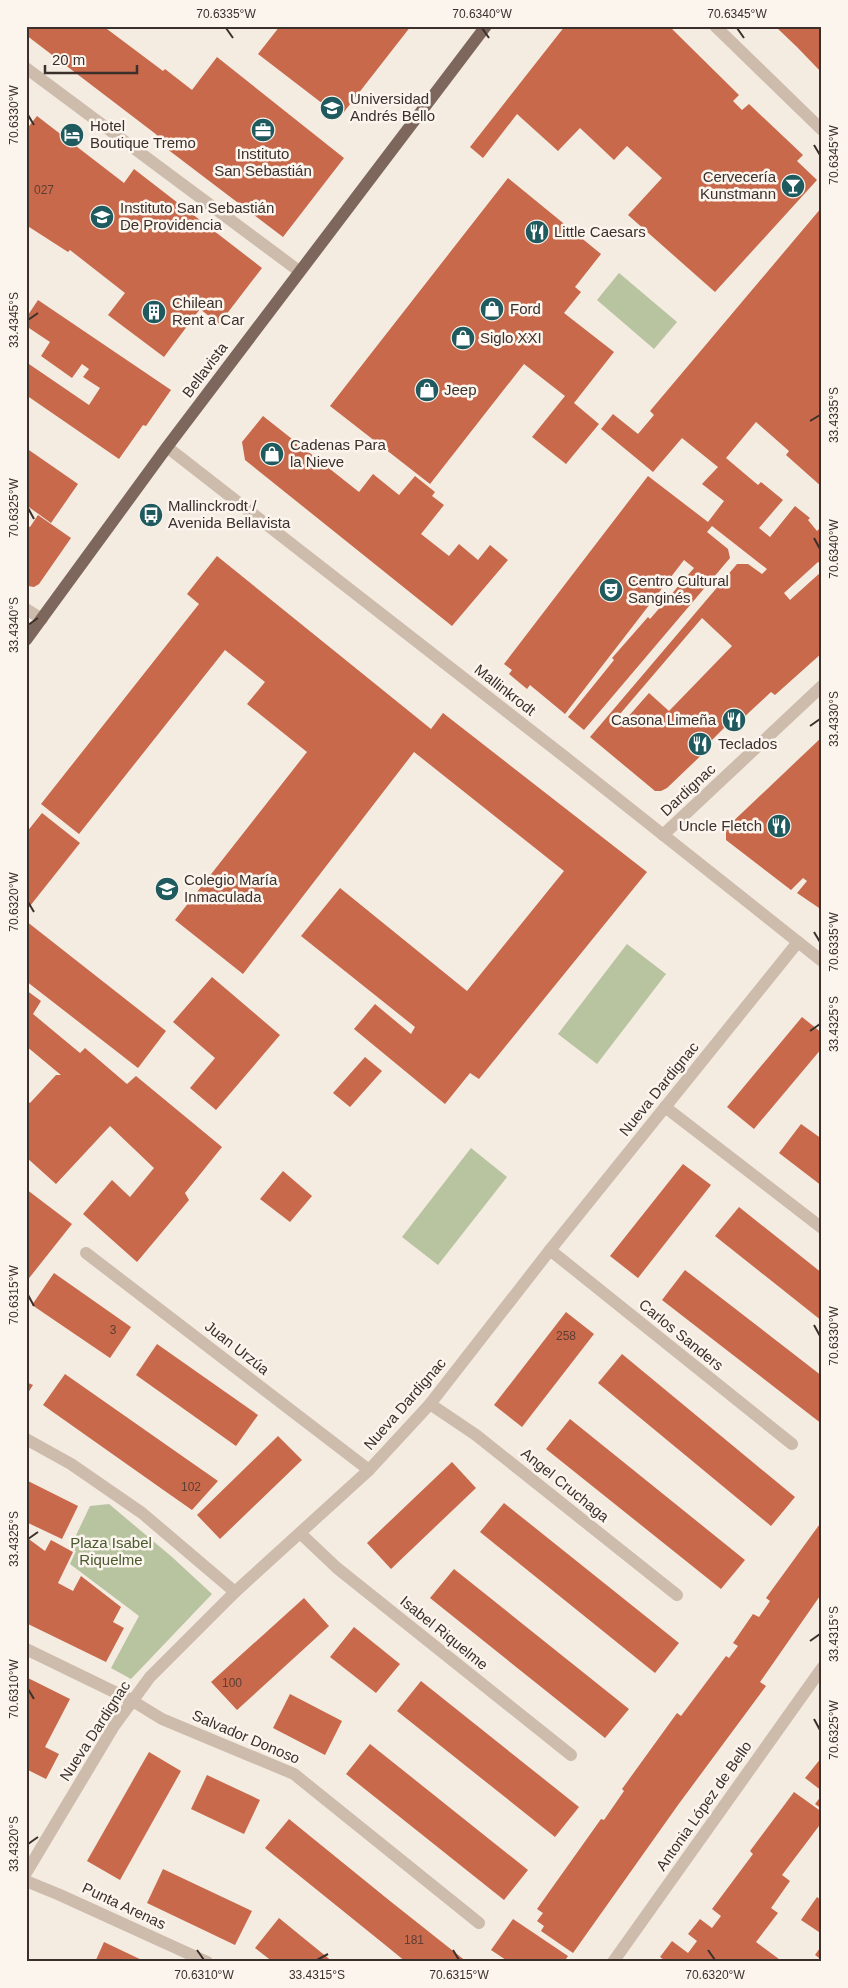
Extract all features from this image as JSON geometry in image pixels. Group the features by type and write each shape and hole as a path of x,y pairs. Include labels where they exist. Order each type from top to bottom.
{"main road":[{"name":"Bellavista","path":"26,640 167,447 486,26"}],"street":[{"path":"715,26 822,130"},
{"path":"26,68 299,271"},
{"name":"Mallinkrodt","path":"167,447 822,961"},
{"path":"26,609 42,619"},
{"name":"Dardignac","path":"663,835 822,686"},
{"name":"Nueva Dardignac","path":"26,1873 114,1726 131,1700 150,1677 235,1592 369,1470 430,1404 550,1250 798,942"},
{"path":"665,1107 822,1228"},
{"name":"Carlos Sanders","path":"550,1250 792,1444"},
{"name":"Juan Urzúa","path":"86,1253 369,1470"},
{"name":"Angel Cruchaga","path":"430,1404 476,1435 677,1596"},
{"path":"26,1439 71,1464 142,1513 235,1592"},
{"name":"Isabel Riquelme","path":"300,1533 337,1568 571,1756"},
{"name":"Salvador Donoso","path":"26,1649 131,1700 162,1719 294,1774 479,1923"},
{"name":"Antonia López de Bello","path":"613,1962 822,1668"},
{"name":"Punta Arenas","path":"26,1881 60,1894 207,1962"}],"green space":[{"path":"619,273 677,322 654,349 597,300"},
{"path":"627,944 666,974 597,1064 558,1034"},
{"path":"471,1148 507,1177 438,1265 402,1237"},
{"name":"Plaza Isabel Riquelme","path":"109,1504 172,1557 212,1594 131,1679 111,1668 139,1616 70,1564 76,1551 70,1548 90,1506"}],"building":[{"path":"26,26 103,26 163,71 165,69 192,90 217,57 344,158 283,237 154,139 157,135 26,35"},
{"path":"280,26 411,26 340,117 258,54"},
{"path":"565,26 669,26 739,95 733,101 742,110 749,104 803,155 797,161 817,180 715,292 628,215 662,178 627,146 614,160 580,128 558,151 517,114 483,158 470,147"},
{"path":"775,26 822,26 822,73 797,47"},
{"path":"37,116 124,183 134,169 262,268 219,324 200,309 164,357 108,315 125,293 70,250 68,252 26,225 26,130"},
{"name":"Siglo XXI","path":"508,178 601,254 575,287 581,292 564,313 614,352 574,403 599,424 566,464 532,437 565,396 524,364 430,484 330,406"},
{"path":"822,207 822,487 786,455 789,451 756,422 726,458 758,485 761,482 783,500 759,528 770,537 795,506 810,518 808,520 817,531 822,526 822,565 818,562 784,593 790,600 821,572 819,569 822,567 822,653 775,695 771,692 742,719 738,714 710,742 712,745 667,788 661,791 655,791 590,737 737,564 748,564 762,574 767,569 712,526 707,532 728,549 730,558 584,730 568,717 614,660 612,658 648,617 650,619 694,568 684,560 565,714 530,685 527,689 509,674 512,670 504,664 648,476 708,522 724,501 702,484 718,467 682,438 653,472 601,429 613,414 638,434 654,415 650,411","holes":["702,618 732,646 669,711 649,693 620,726 614,721"]},
{"path":"38,300 171,390 146,426 143,425 119,459 26,395 26,362 89,405 100,388 83,377 89,369 82,364 72,378 41,356 50,342 26,326 26,318"},
{"path":"263,416 359,492 373,474 399,495 415,476 435,492 432,496 444,505 421,534 449,556 459,544 478,560 490,545 508,560 452,626 245,460 242,442"},
{"path":"26,448 78,484 51,523 26,505"},
{"path":"38,515 71,538 39,584 34,587 26,585 26,525 30,527"},
{"path":"217,556 431,729 443,713 647,872 479,1079 470,1073 445,1104 354,1029 375,1004 411,1034 415,1027 301,936 340,888 467,991 564,871 414,752 243,974 175,920 307,752 247,704 265,682 225,650 79,834 41,804 199,604 187,594"},
{"path":"822,737 822,910 797,893 807,881 803,878 791,890 726,840 726,828"},
{"path":"42,813 80,843 26,911 26,833"},
{"path":"26,921 166,1031 138,1068 26,981"},
{"path":"212,977 280,1035 216,1110 190,1088 215,1058 173,1022"},
{"path":"26,990 41,1001 33,1014 80,1053 85,1048 127,1084 136,1076 222,1147 185,1193 189,1200 137,1262 83,1214 112,1180 130,1197 154,1168 110,1126 56,1184 26,1157 26,1100 30,1103 56,1075 61,1075 26,1046"},
{"path":"802,1017 822,1033 822,1048 754,1129 727,1107"},
{"path":"365,1057 382,1071 350,1107 333,1093"},
{"path":"801,1124 822,1139 822,1186 779,1153"},
{"path":"683,1164 711,1185 638,1278 610,1256"},
{"path":"283,1171 312,1196 290,1222 260,1199"},
{"path":"26,1189 72,1224 26,1282"},
{"path":"739,1207 822,1273 822,1321 715,1236"},
{"path":"685,1270 822,1376 822,1424 662,1300"},
{"path":"54,1273 131,1327 110,1358 32,1305"},
{"path":"566,1312 594,1334 522,1427 494,1405"},
{"path":"157,1344 258,1415 236,1446 136,1375"},
{"path":"622,1354 795,1497 771,1526 598,1383"},
{"path":"65,1374 218,1481 192,1510 43,1405"},
{"path":"26,1382 33,1385 26,1396"},
{"path":"570,1419 745,1560 721,1589 546,1449"},
{"path":"278,1436 302,1460 220,1539 197,1515"},
{"path":"452,1462 476,1488 391,1569 367,1543"},
{"path":"26,1480 78,1506 62,1539 26,1522"},
{"path":"504,1503 679,1643 655,1673 480,1532"},
{"path":"822,1521 822,1593 760,1682 766,1686 678,1805 573,1953 541,1931 544,1926 537,1921 543,1913 537,1909 601,1819 604,1820 624,1791 622,1789 677,1713 681,1716 726,1656 729,1658 738,1646 733,1643 753,1614 759,1617 770,1601 766,1598"},
{"path":"26,1537 45,1551 51,1540 73,1552 58,1583 73,1591 81,1576 121,1607 113,1622 124,1628 106,1662 26,1623"},
{"path":"454,1569 629,1709 605,1738 430,1598"},
{"path":"304,1598 329,1626 237,1710 211,1682"},
{"path":"354,1627 400,1664 376,1693 330,1657"},
{"path":"26,1677 70,1699 45,1747 59,1754 46,1779 26,1769"},
{"path":"421,1681 579,1807 555,1837 397,1711"},
{"path":"290,1694 342,1721 325,1755 273,1728"},
{"path":"370,1744 528,1870 504,1900 346,1774"},
{"path":"149,1752 181,1771 120,1880 87,1861"},
{"path":"822,1757 822,1791 805,1778"},
{"path":"207,1775 260,1800 244,1834 191,1809"},
{"path":"794,1792 822,1812 822,1822 782,1875 790,1881 771,1908 778,1913 756,1942 783,1962 741,1962 737,1959 734,1962 667,1962 660,1957 672,1941 688,1953 697,1941 688,1934 700,1919 712,1928 721,1916 712,1909 753,1854 750,1851"},
{"path":"822,1795 822,1809 815,1804"},
{"path":"289,1819 467,1962 406,1962 265,1848"},
{"path":"163,1869 252,1911 235,1945 147,1903"},
{"path":"817,1897 822,1901 822,1934 801,1920"},
{"path":"279,1918 333,1962 273,1962 255,1948"},
{"path":"513,1919 568,1956 564,1962 509,1962 491,1950"},
{"path":"104,1942 146,1962 95,1962"},
{"path":"822,1945 822,1960 815,1955"}],"place":[{"name":"Universidad Andrés Bello","path":"332,108"},
{"name":"Instituto San Sebastián","path":"263,130"},
{"name":"Hotel Boutique Tremo","path":"72,135"},
{"name":"Cervecería Kunstmann","path":"793,186"},
{"name":"Instituto San Sebastián De Providencia","path":"102,217"},
{"name":"Little Caesars","path":"537,232"},
{"name":"Ford","path":"492,309"},
{"name":"Chilean Rent a Car","path":"154,312"},
{"name":"Siglo XXI","path":"463,338"},
{"name":"Jeep","path":"427,390"},
{"name":"Cadenas Para la Nieve","path":"272,454"},
{"name":"Mallinckrodt / Avenida Bellavista","path":"151,515"},
{"name":"Centro Cultural Sanginés","path":"611,590"},
{"name":"Casona Limeña","path":"734,720"},
{"name":"Teclados","path":"700,744"},
{"name":"Uncle Fletch","path":"779,826"},
{"name":"Colegio María Inmaculada","path":"167,889"}]}
